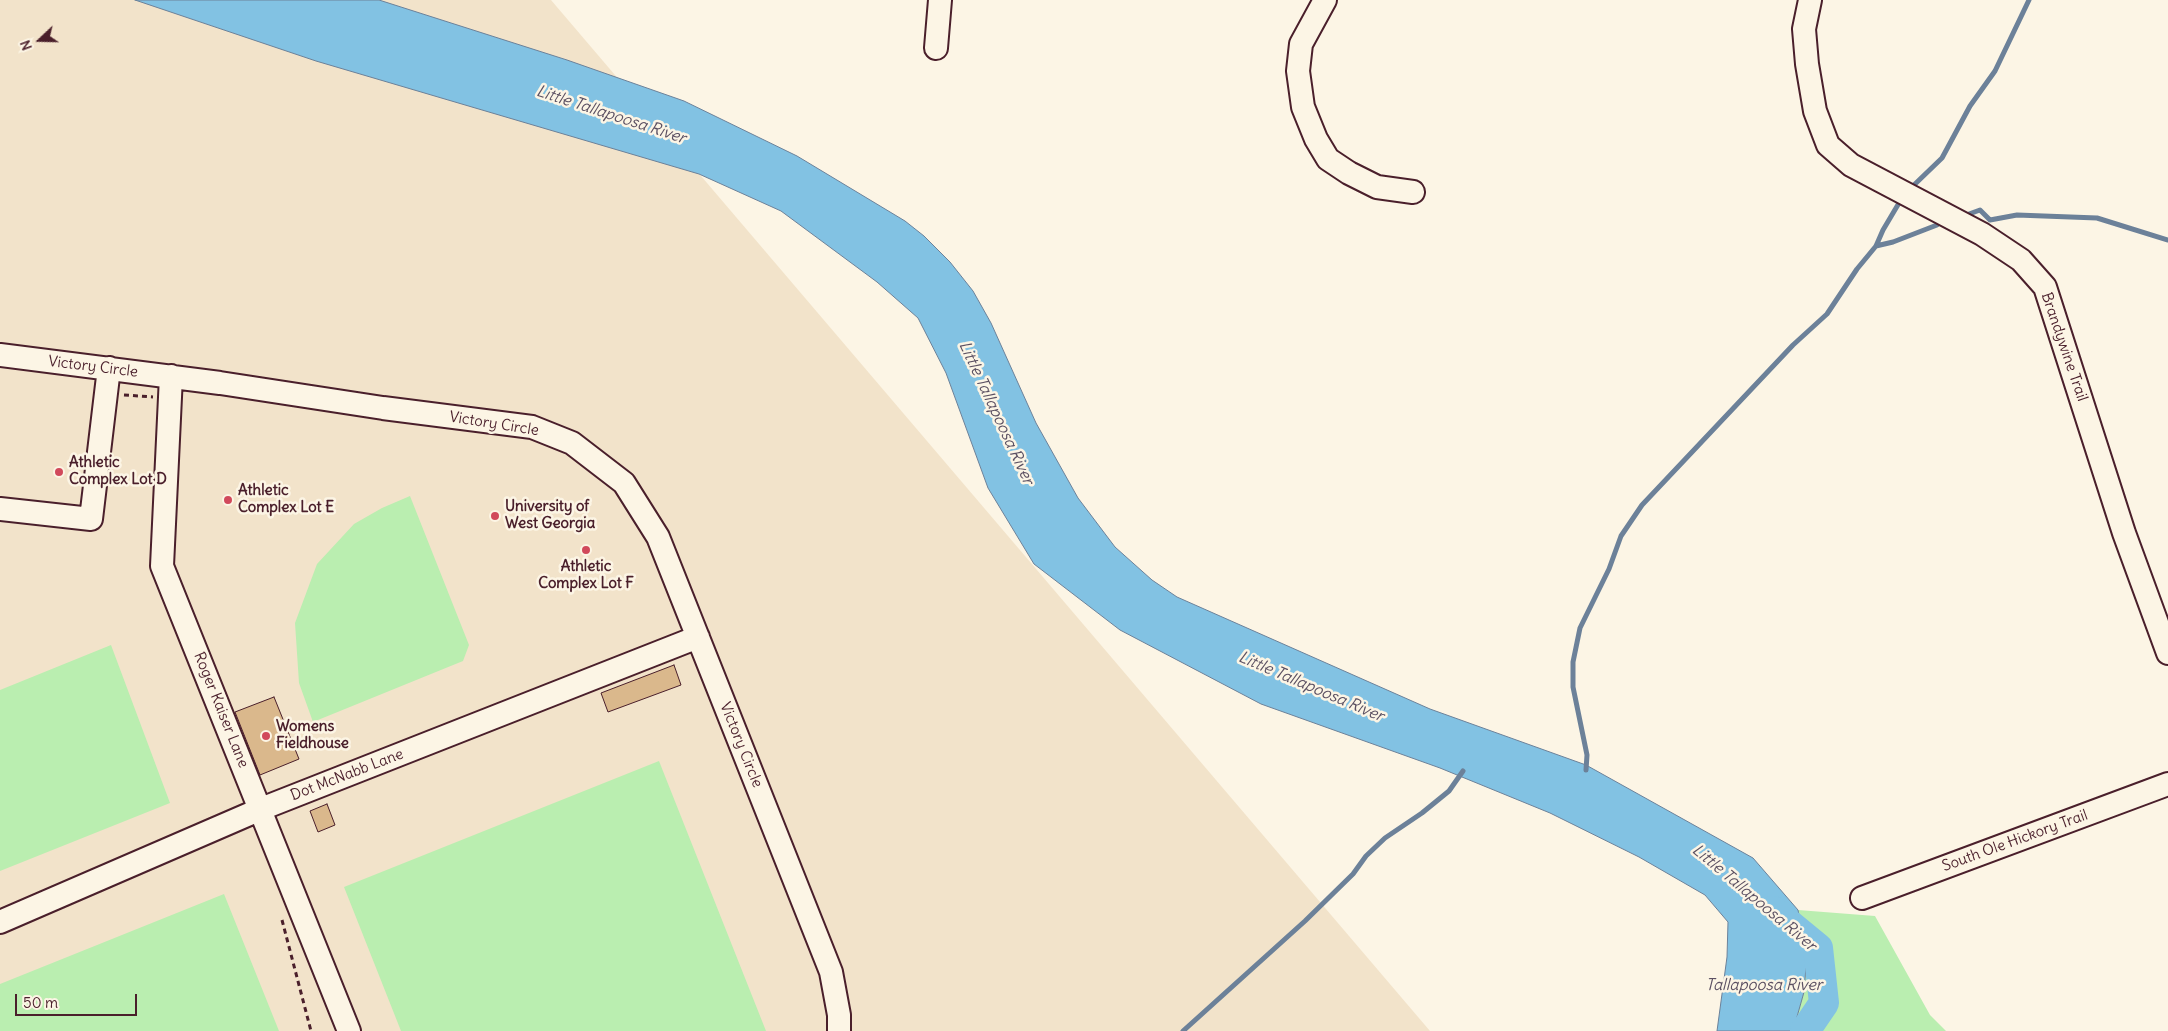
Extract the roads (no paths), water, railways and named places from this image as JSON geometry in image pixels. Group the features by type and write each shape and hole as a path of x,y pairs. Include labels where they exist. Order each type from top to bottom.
{"street":[{"path":"936,48 940,0"},
{"path":"1325,0 1301,44 1298,71 1303,107 1316,139 1328,159 1348,173 1376,187 1412,192"},
{"name":"Brandywine Trail","path":"1810,0 1804,30 1807,64 1815,111 1828,145 1851,165 1982,234 2021,260 2045,287 2124,533 2168,653"},
{"name":"Victory Circle","path":"0,355 108,368 171,387 383,408 532,427 572,443 624,483 658,537 831,972 839,1015 839,1031"},
{"path":"0,509 91,520 108,368"},
{"name":"Roger Kaiser Lane","path":"171,387 162,566 349,1031"},
{"name":"Dot McNabb Lane","path":"0,922 260,809 698,637"},
{"name":"South Ole Hickory Trail","path":"1862,898 2168,784"}],"water":[{"name":"Tallapoosa River","path":"135,0 379,0 567,60 684,101 797,156 905,221 924,236 950,262 973,291 991,323 1036,423 1078,498 1115,547 1152,580 1177,597 1430,709 1586,765 1753,858 1798,910 1807,954 1804,992 1793,1031 1717,1031 1727,957 1728,922 1705,895 1639,857 1550,813 1440,768 1261,704 1120,630 1034,564 988,488 946,373 918,318 877,282 781,211 699,174 316,61"}],"waterway":[{"path":"1914,185 1942,158 1970,106 1995,71 2029,0"},
{"path":"1586,770 1587,755 1573,687 1573,662 1580,628 1609,569 1621,536 1642,505 1793,345 1827,314 1857,269 1876,246 1899,203"},
{"path":"1969,214 1980,210 1990,220 2017,215 2097,218 2168,240"},
{"path":"1876,246 1893,242 1937,225"},
{"path":"1183,1031 1305,921 1353,874 1366,856 1385,838 1422,813 1449,791 1463,771"},
{"name":"Little Tallapoosa River","path":"1773,911 1818,948 1824,1003 1805,1031"}],"place":[{"name":"Athletic Complex Lot D","path":"59,472"},
{"name":"Athletic Complex Lot E","path":"228,500"},
{"name":"University of West Georgia","path":"495,516"},
{"name":"Athletic Complex Lot F","path":"586,550"},
{"name":"Womens Fieldhouse","path":"266,736"}]}
